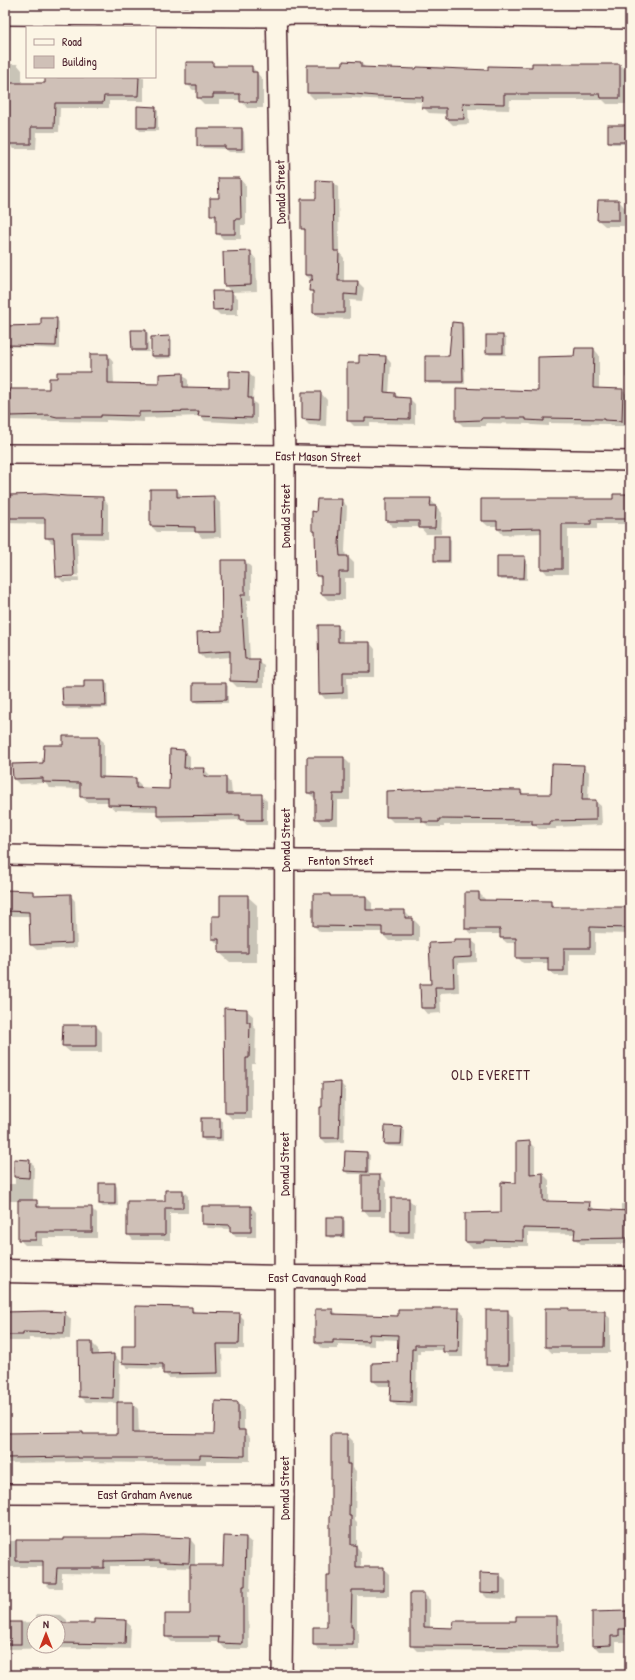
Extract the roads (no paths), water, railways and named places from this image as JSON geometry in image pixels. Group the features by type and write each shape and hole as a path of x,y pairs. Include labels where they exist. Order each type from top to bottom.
{"street":[{"path":"5,15 276,11 291,14 630,20"},
{"name":"Donald Street","path":"276,11 285,455 284,1495 282,1675"},
{"name":"East Mason Street","path":"5,454 285,455 630,461"},
{"name":"Fenton Street","path":"5,855 285,860 630,861"},
{"name":"East Cavanaugh Road","path":"5,1272 284,1277 630,1278"},
{"name":"East Graham Avenue","path":"5,1494 284,1495"}],"district":[{"name":"OLD EVERETT","path":"491,1074"}]}
